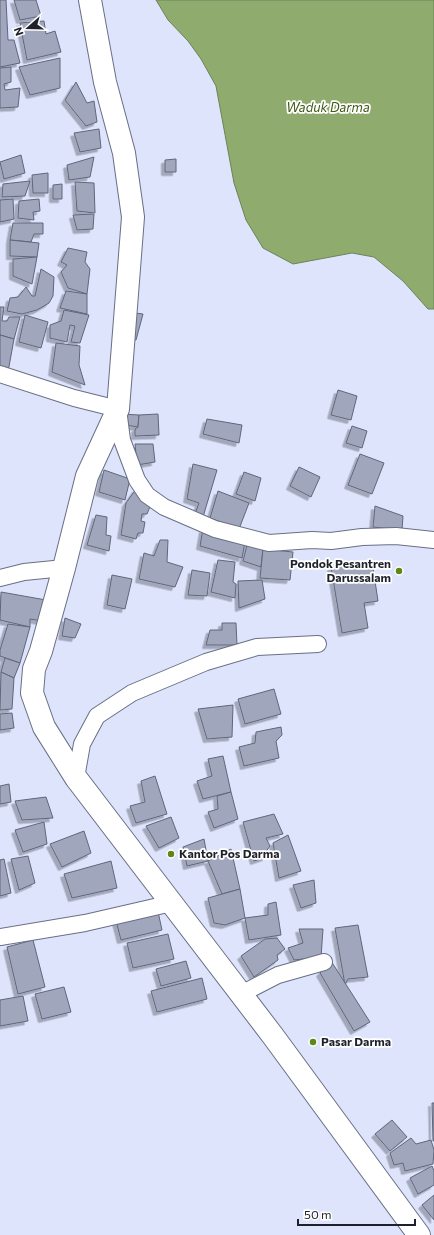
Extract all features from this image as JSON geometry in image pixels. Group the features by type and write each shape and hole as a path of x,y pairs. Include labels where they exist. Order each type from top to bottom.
{"highway":[{"path":"90,0 105,82 124,153 133,217 118,409 87,476 64,568 41,650 34,669 32,693 44,727 76,778 241,994 419,1235"}],"street":[{"path":"0,374 74,398 118,409 122,440 137,480 147,495 164,507 215,529 269,543 312,540 331,541 362,537 396,536 434,540"},
{"path":"0,578 24,572 64,568"},
{"path":"76,778 82,744 97,716 132,693 206,662 257,647 318,644"},
{"path":"0,937 85,923 172,903"},
{"path":"241,994 278,975 324,962"}],"water":[{"name":"Waduk Darma","path":"156,0 434,0 434,309 428,309 403,281 374,257 352,253 293,264 263,248 246,220 234,183 216,86 201,59 188,41 168,20"}],"building":[{"path":"0,0 6,0 8,40 14,40 20,63 0,67"},
{"path":"14,0 36,0 41,16 20,20"},
{"path":"44,21 46,34 55,31 61,52 27,60 20,23"},
{"path":"60,58 60,88 30,95 19,67"},
{"path":"11,67 11,82 4,84 5,90 20,88 18,107 0,108 0,68"},
{"path":"76,82 87,103 94,101 97,122 86,126 65,100"},
{"path":"99,129 101,148 80,152 74,133"},
{"path":"21,155 25,173 4,179 0,162"},
{"path":"94,157 90,177 69,180 67,165"},
{"path":"176,159 176,172 165,172 165,160"},
{"path":"48,173 48,193 33,193 32,175"},
{"path":"30,181 25,196 2,197 3,184"},
{"path":"75,182 94,183 95,213 77,211"},
{"path":"62,184 62,199 53,199 53,185"},
{"path":"13,199 14,219 0,222 0,200"},
{"path":"39,199 40,211 33,212 34,220 18,218 19,201"},
{"path":"94,214 93,229 77,230 73,215"},
{"path":"13,223 43,223 43,234 34,234 31,242 10,240"},
{"path":"10,240 39,243 37,257 10,256"},
{"path":"68,248 87,252 85,262 90,269 87,294 68,288 61,272 67,265 61,262"},
{"path":"37,257 32,284 13,276 13,259"},
{"path":"41,269 54,277 53,296 49,303 37,310 22,314 7,311 10,298 18,297 26,287 32,296 35,296"},
{"path":"66,291 87,294 87,314 60,308"},
{"path":"0,307 4,307 2,321 7,321 9,317 20,317 14,339 0,335"},
{"path":"64,310 89,315 80,343 71,342 75,326 70,325 67,342 50,338 50,325 61,321"},
{"path":"127,312 143,314 136,340 125,338"},
{"path":"25,315 48,322 41,348 19,342"},
{"path":"0,335 14,339 8,372 0,369"},
{"path":"56,343 80,346 79,365 85,385 52,372"},
{"path":"338,390 357,396 351,420 331,415"},
{"path":"121,414 139,415 138,427 120,424"},
{"path":"158,414 159,435 135,436 135,429 138,427 139,415"},
{"path":"207,419 242,425 239,443 203,434"},
{"path":"352,426 367,431 362,448 346,443"},
{"path":"135,444 153,444 155,462 137,465"},
{"path":"360,454 384,463 372,494 348,485"},
{"path":"193,464 217,470 203,517 195,514 199,503 187,499"},
{"path":"299,467 320,477 311,497 290,486"},
{"path":"104,470 130,479 125,500 99,492"},
{"path":"244,472 261,478 255,501 236,494"},
{"path":"136,489 151,504 147,514 142,514 141,521 145,522 143,533 138,533 136,539 121,535 126,503"},
{"path":"218,491 249,503 239,529 210,518"},
{"path":"375,506 403,516 402,530 373,527"},
{"path":"96,515 107,517 106,535 111,536 109,551 87,545"},
{"path":"203,529 245,542 242,558 200,546"},
{"path":"160,540 168,540 167,562 183,567 175,587 139,579 144,553 154,556"},
{"path":"248,541 263,549 261,567 243,561"},
{"path":"263,549 293,552 290,580 260,578"},
{"path":"218,560 235,562 233,582 236,584 235,598 211,592"},
{"path":"372,561 378,601 364,603 368,628 342,633 331,567"},
{"path":"192,570 210,573 207,596 188,595"},
{"path":"112,575 132,579 125,609 107,605"},
{"path":"262,580 265,599 239,608 238,581"},
{"path":"1,592 46,600 42,621 30,619 30,627 0,620"},
{"path":"65,618 81,624 75,638 62,636"},
{"path":"222,623 236,623 237,645 206,645 210,630 222,630"},
{"path":"8,624 30,627 20,663 0,656 0,650"},
{"path":"5,658 20,663 14,678 1,672"},
{"path":"1,672 14,678 12,709 0,710"},
{"path":"274,689 281,714 245,724 238,699"},
{"path":"233,705 232,737 207,739 198,709"},
{"path":"12,713 14,728 0,730 0,714"},
{"path":"281,727 282,735 276,741 279,758 244,766 239,747 255,743 256,732"},
{"path":"223,756 231,792 203,799 197,781 212,776 208,759"},
{"path":"155,776 167,814 136,823 130,806 145,802 141,781"},
{"path":"9,784 11,802 0,804 0,786"},
{"path":"231,792 238,819 214,828 208,812 218,809 217,796"},
{"path":"46,797 53,818 22,820 15,801"},
{"path":"274,814 283,834 266,838 270,846 265,853 266,857 254,861 243,822"},
{"path":"171,817 179,838 159,848 146,826"},
{"path":"44,822 47,844 23,852 15,830"},
{"path":"84,831 91,853 62,867 50,844"},
{"path":"288,835 301,871 279,878 273,843"},
{"path":"204,839 208,861 187,866 183,847"},
{"path":"231,849 240,889 222,894 208,861"},
{"path":"28,856 35,883 19,890 11,859"},
{"path":"4,859 11,893 0,896 0,860"},
{"path":"111,861 117,888 72,898 64,874"},
{"path":"314,880 316,903 301,908 293,885"},
{"path":"240,889 245,918 225,925 214,923 208,898"},
{"path":"276,902 281,935 249,940 245,918 268,915 268,904"},
{"path":"157,907 162,930 121,940 115,917"},
{"path":"358,925 368,977 348,979 345,985 335,928"},
{"path":"299,929 323,929 321,957 294,960 288,948 303,943"},
{"path":"168,934 174,959 133,968 127,943"},
{"path":"277,938 285,949 277,955 278,960 254,977 241,956 265,939"},
{"path":"33,940 45,987 18,994 7,947"},
{"path":"186,961 191,978 161,986 156,969"},
{"path":"331,961 370,1022 354,1031 320,973"},
{"path":"202,978 207,999 157,1012 151,991"},
{"path":"64,987 71,1012 42,1019 35,994"},
{"path":"23,996 28,1021 0,1026 0,1000"},
{"path":"432,1103 434,1103 434,1141 433,1141"},
{"path":"392,1120 407,1137 390,1151 375,1134"},
{"path":"411,1138 416,1144 431,1140 434,1150 433,1164 405,1171 403,1163 394,1165 390,1153"},
{"path":"432,1166 434,1171 434,1185 418,1194 410,1178"},
{"path":"434,1195 434,1220 422,1205"}],"place":[{"name":"Pondok Pesantren Darussalam","path":"399,571"},
{"name":"Kantor Pos Darma","path":"171,854"},
{"name":"Pasar Darma","path":"313,1042"}]}
